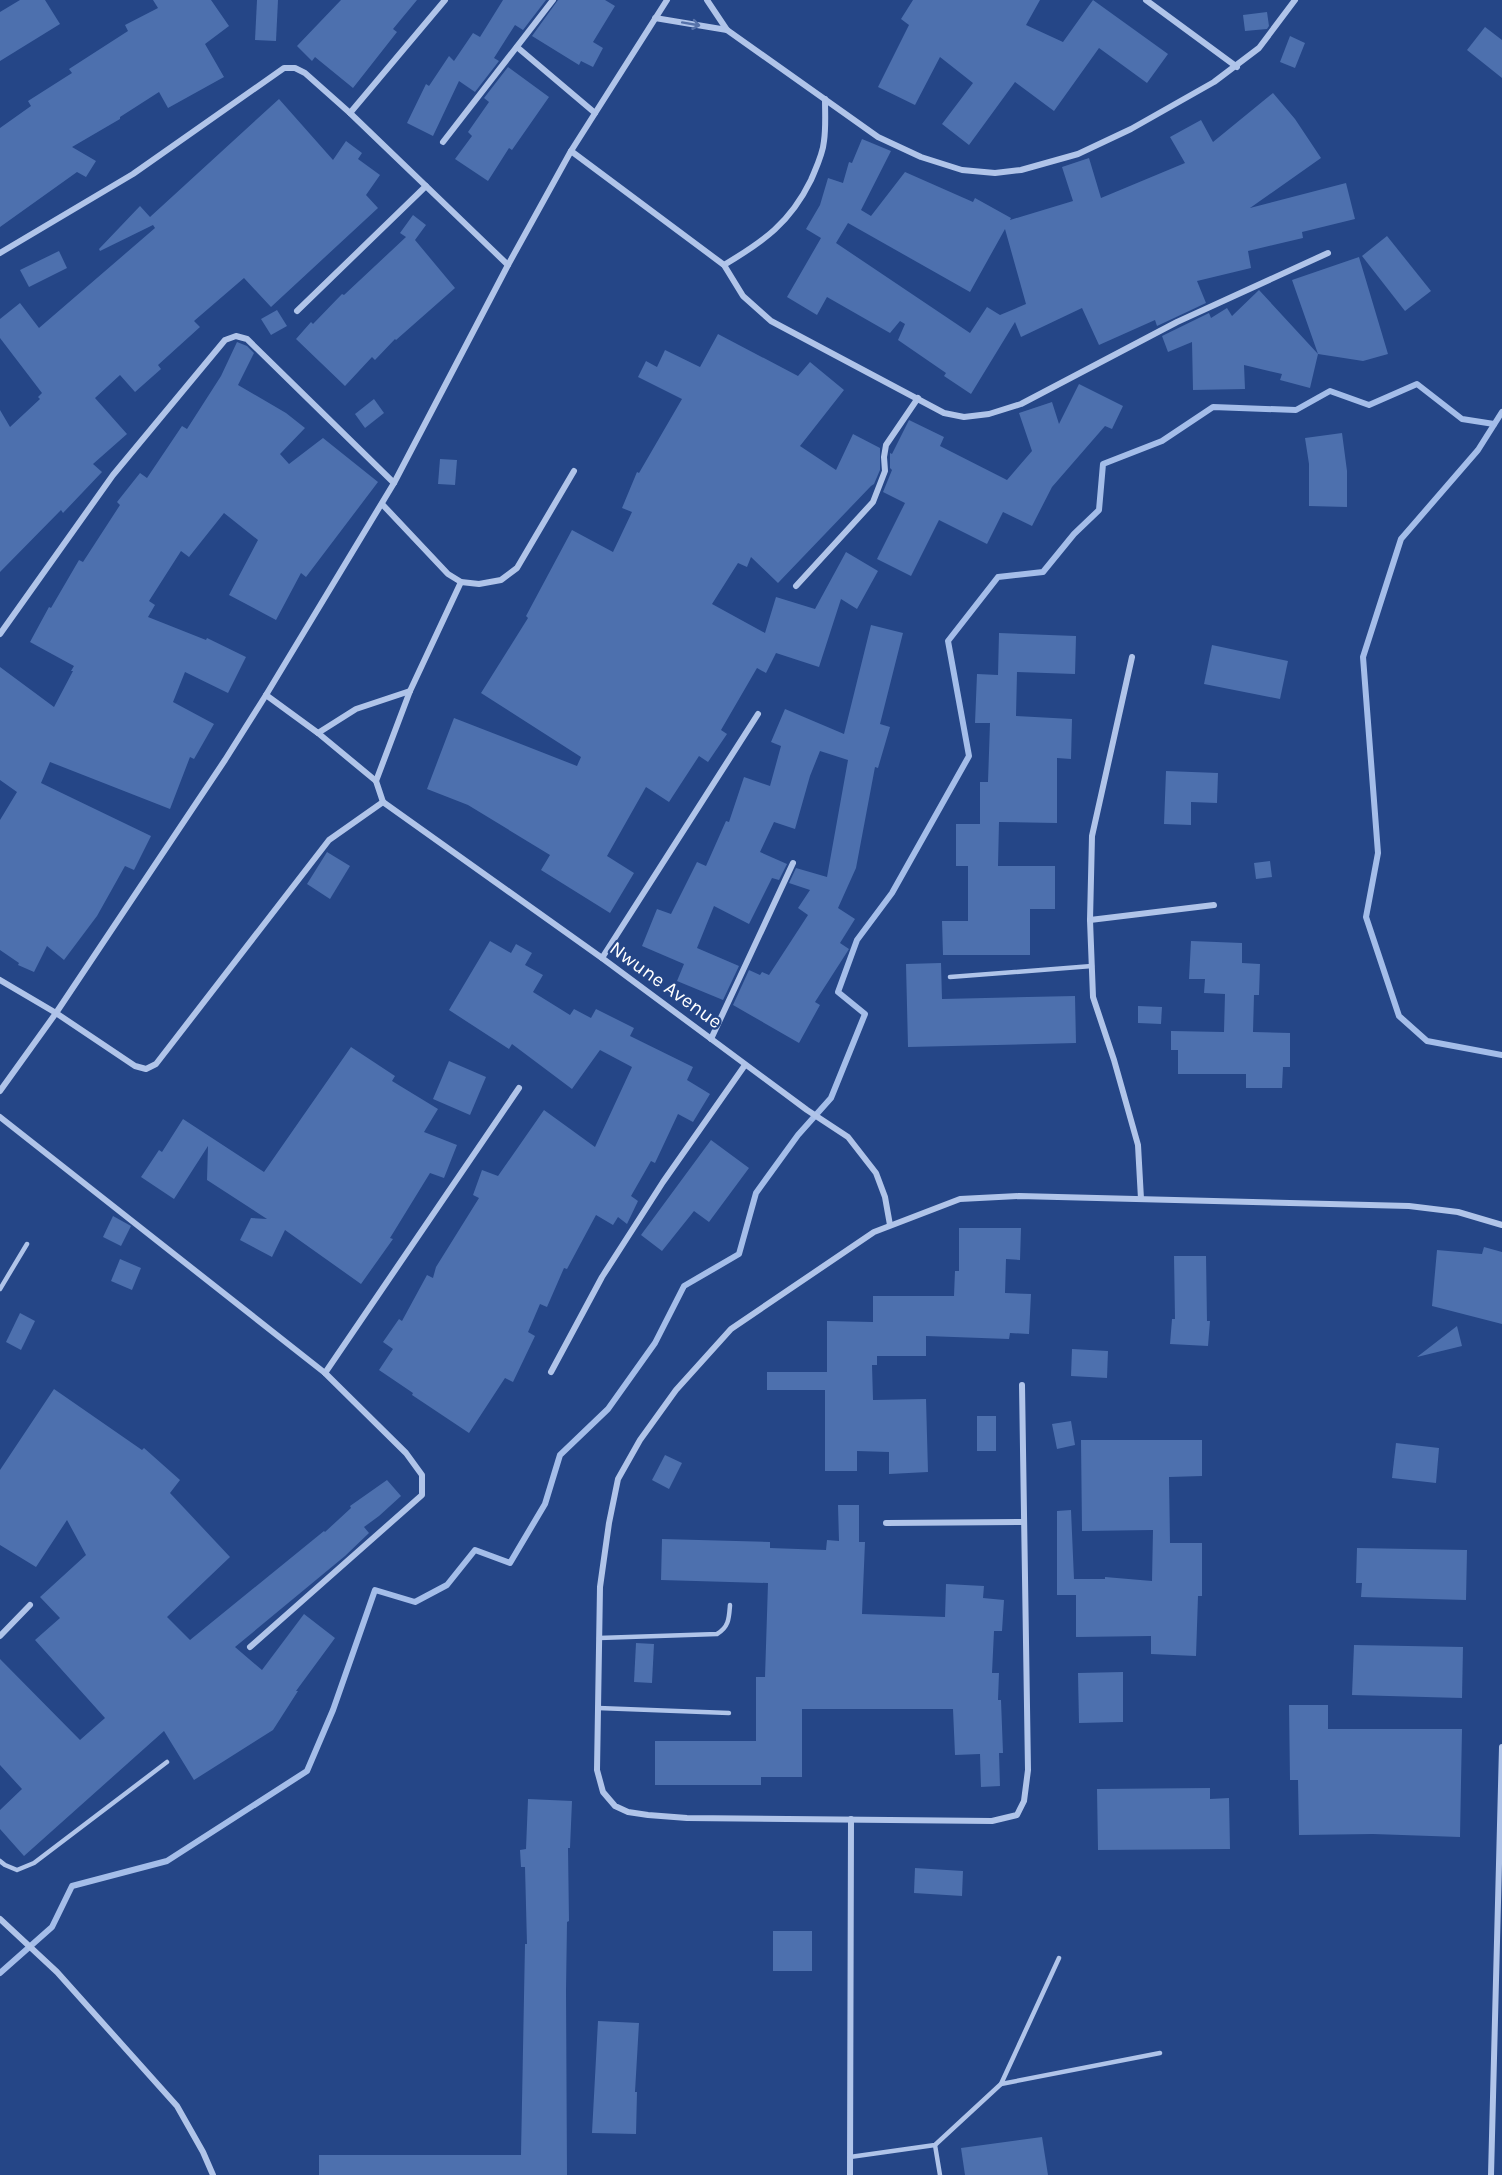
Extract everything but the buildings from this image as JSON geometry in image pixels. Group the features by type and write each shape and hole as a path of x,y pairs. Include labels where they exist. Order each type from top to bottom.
{"street":[{"path":"350,113 445,0"},
{"path":"442,142 553,0"},
{"path":"0,1091 56,1013 266,695 394,483 508,265 571,151 667,0"},
{"path":"707,0 727,30 878,137 921,157 962,170 995,173 1022,170 1077,154 1131,129 1237,67 1259,48 1295,0"},
{"path":"1146,0 1237,67"},
{"path":"655,18 727,30"},
{"path":"518,46 595,113"},
{"path":"0,253 133,174 284,68 295,68 350,113 508,265"},
{"path":"724,265 776,231 792,213 816,168 824,142 825,99"},
{"path":"571,151 724,265 743,296 771,321 944,413 964,417 989,414 1021,404 1177,322 1329,253"},
{"path":"297,310 426,186"},
{"path":"1,631 112,475 225,340 236,336 247,339 394,483"},
{"path":"796,586 873,502 885,471 886,445 918,398"},
{"path":"382,504 448,574 461,582 479,584 501,580 517,568 574,471"},
{"path":"376,781 410,691 461,582"},
{"path":"1132,657 1092,837 1090,920 1093,997 1138,1145 1141,1199"},
{"path":"318,733 356,709 410,691"},
{"path":"0,980 56,1013 135,1066 146,1069 156,1064 329,840 383,802 376,781 318,733 266,695"},
{"path":"602,958 758,714"},
{"name":"Nwune Avenue","path":"383,802 602,958 807,1110 848,1137 876,1173 885,1197 890,1225"},
{"path":"711,1039 794,863"},
{"path":"1090,920 1214,905"},
{"path":"551,1372 602,1277 663,1182 745,1065"},
{"path":"325,1373 519,1088"},
{"path":"0,1117 325,1373 406,1453 422,1476 422,1495 250,1647"},
{"path":"1022,1385 1028,1770 1024,1801 1017,1815 992,1821 687,1818 628,1812 615,1806 603,1792 597,1770 600,1587 618,1479 640,1440 676,1390 731,1329 874,1232 960,1199 1019,1196 1409,1206 1458,1212 1502,1225"},
{"path":"886,1523 1024,1522"},
{"path":"0,1636 30,1605"},
{"path":"1491,2175 1502,1747"},
{"path":"850,2175 851,1820"},
{"path":"0,1919 57,1972 177,2106 189,2123 213,2175"}],"lane":[{"path":"950,977 1092,966"},
{"path":"0,1289 27,1244"},
{"path":"599,1638 717,1634 724,1630 728,1623 730,1605"},
{"path":"598,1708 729,1713"},
{"path":"0,1861 17,1870 34,1863 167,1762"},
{"path":"850,2157 935,2145 1001,2084 1059,1958"},
{"path":"1001,2084 1160,2053"},
{"path":"935,2145 940,2175"}],"waterway":[{"path":"0,1973 52,1927 72,1886 167,1861 307,1771 333,1710 375,1590 415,1602 447,1585 475,1550 510,1563 545,1504 560,1455 608,1409 655,1343 684,1286 739,1254 756,1193 798,1135 831,1098 865,1014 838,992 857,940 892,893 969,756 948,641 998,577 1043,572 1074,534 1099,510 1103,464 1162,441 1213,407 1296,410 1330,391 1369,405 1417,384 1462,419 1494,424"},
{"path":"1502,412 1478,450 1401,539 1363,657 1378,853 1366,917 1399,1016 1427,1041 1502,1055"}]}
